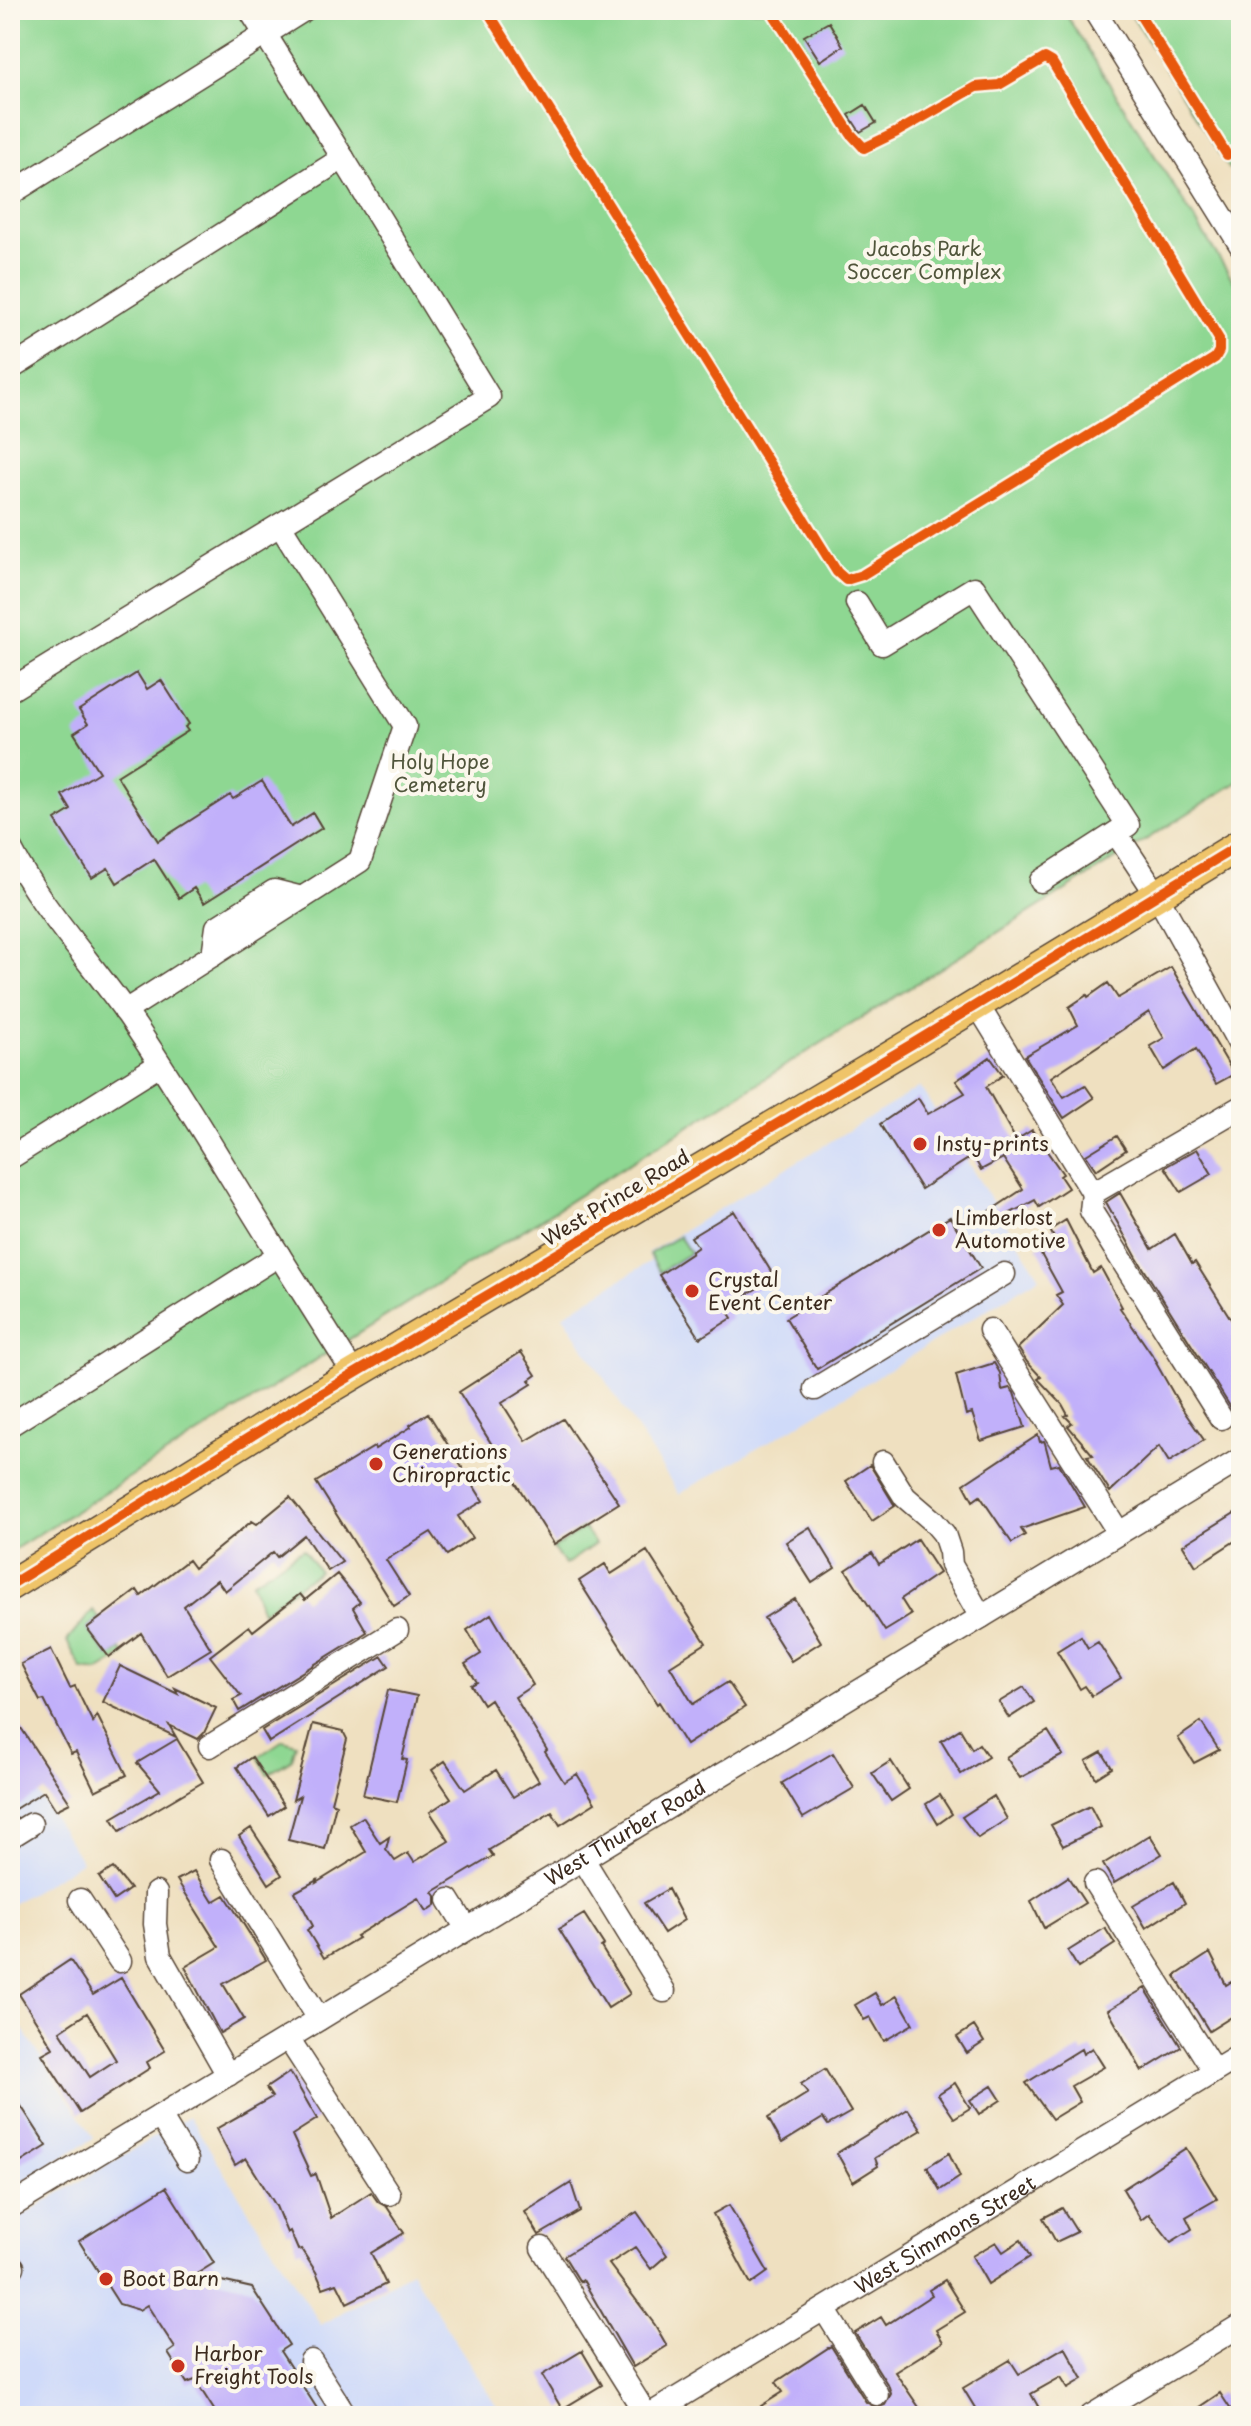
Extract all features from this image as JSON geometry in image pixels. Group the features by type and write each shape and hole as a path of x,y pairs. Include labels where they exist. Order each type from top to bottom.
{"main road":[{"name":"West Prince Road","path":"10,1585 354,1374 1241,844"}],"street":[{"path":"10,690 489,397 250,10"},
{"path":"10,194 304,10"},
{"path":"1094,10 1241,246"},
{"path":"10,369 343,158"},
{"path":"125,1011 360,861 405,726 280,525"},
{"path":"857,603 882,644 974,588 1128,825 1041,881"},
{"path":"1116,833 1157,895 1241,1047"},
{"path":"10,848 18,885 125,1011 354,1374"},
{"path":"977,1004 1093,1193 1091,1211 1221,1418"},
{"path":"10,1158 160,1064"},
{"path":"1093,1193 1241,1107"},
{"path":"10,1425 279,1255"},
{"path":"815,1389 1004,1274"},
{"path":"990,1330 1119,1533"},
{"name":"West Thurber Road","path":"10,2207 1241,1459"},
{"path":"883,1462 905,1497 944,1534 951,1565 981,1617"},
{"path":"210,1746 397,1630"},
{"path":"10,1837 31,1824"},
{"path":"583,1859 664,1991"},
{"path":"221,1860 319,2019"},
{"path":"1095,1883 1214,2071"},
{"path":"156,1893 155,1924 160,1956 228,2075"},
{"path":"80,1900 120,1961"},
{"path":"449,1900 467,1929"},
{"path":"288,2038 389,2194"},
{"name":"West Simmons Street","path":"647,2416 1241,2055"},
{"path":"160,2116 187,2160"},
{"path":"542,2248 647,2416"},
{"path":"824,2309 877,2394"},
{"path":"1091,2416 1241,2325"},
{"path":"311,2361 346,2416"}],"shaded area":[{"path":"920,1087 1040,1277 679,1494 563,1315 651,1261 647,1253"},
{"path":"10,1750 82,1862 10,1905"},
{"path":"10,2010 94,2138 10,2189"},
{"path":"189,2116 321,2325 411,2271 503,2416 10,2416 10,2223"}],"green space":[{"name":"Holy Hope Cemetery","path":"10,10 1063,10 1241,293 1241,780 10,1552"},
{"path":"1128,10 1241,10 1241,162 1229,169"},
{"path":"679,1236 690,1253 660,1272 649,1254"},
{"path":"584,1528 595,1544 565,1565 553,1549"},
{"path":"303,1549 319,1571 262,1612 252,1582"},
{"path":"93,1610 99,1618 87,1628 109,1657 121,1649 124,1655 98,1671 82,1669 67,1641"},
{"path":"283,1740 296,1744 292,1759 268,1774 258,1757"}],"building":[{"path":"829,22 843,46 820,61 804,36"},
{"path":"865,105 876,123 860,132 849,115"},
{"path":"137,673 147,689 161,680 189,724 185,727 188,731 117,776 158,841 230,795 233,799 262,781 291,827 313,813 322,828 204,903 194,888 179,898 154,859 117,883 108,868 92,878 55,820 71,810 62,795 99,772 74,733 88,724 79,710"},
{"path":"1171,967 1234,1074 1216,1084 1196,1049 1164,1070 1150,1046 1164,1038 1149,1012 1051,1077 1064,1097 1085,1085 1094,1098 1064,1118 1025,1056 1078,1025 1069,1007 1087,995 1108,983 1118,998"},
{"path":"990,1057 1003,1075 986,1087 1016,1140 1032,1130 1063,1174 1060,1176 1068,1188 1039,1207 1035,1200 996,1221 990,1211 1023,1189 1003,1158 981,1170 973,1156 921,1189 880,1124 918,1098 928,1114 965,1093 956,1081"},
{"path":"1117,1136 1126,1150 1096,1170 1086,1155"},
{"path":"1197,1149 1212,1174 1181,1192 1165,1167"},
{"path":"1120,1193 1152,1249 1175,1234 1241,1335 1241,1433 1234,1422 1233,1411 1137,1258 1106,1202"},
{"path":"734,1211 775,1278 725,1307 732,1318 700,1338 659,1275 698,1247 691,1237"},
{"path":"950,1217 981,1268 817,1369 786,1318"},
{"path":"1066,1220 1093,1273 1101,1268 1120,1308 1204,1440 1169,1462 1159,1446 1110,1492 1087,1456 1093,1455 1068,1426 1072,1423 1065,1416 1068,1415 1062,1404 1038,1379 1041,1377 1018,1348 1063,1305 1056,1295 1062,1292 1037,1247 1054,1238 1050,1230"},
{"path":"521,1352 536,1375 529,1380 532,1384 502,1403 526,1441 563,1419 619,1503 554,1544 459,1392"},
{"path":"994,1363 1000,1373 1002,1390 1010,1388 1014,1393 1025,1427 981,1441 972,1413 966,1415 956,1375"},
{"path":"428,1413 483,1501 458,1516 472,1538 447,1555 431,1532 386,1560 409,1596 394,1606 316,1482 411,1427"},
{"path":"1038,1435 1040,1442 1045,1443 1051,1466 1059,1464 1085,1507 1021,1529 1025,1535 1012,1543 980,1496 973,1501 964,1484"},
{"path":"870,1465 895,1506 872,1521 846,1481"},
{"path":"290,1497 342,1562 328,1571 304,1535 277,1557 273,1552 225,1591 217,1580 184,1606 211,1649 167,1676 141,1633 109,1657 87,1628 137,1590 141,1596 188,1560 194,1568 252,1521 257,1524"},
{"path":"1241,1509 1241,1537 1196,1566 1183,1545"},
{"path":"810,1527 835,1568 812,1583 786,1542"},
{"path":"917,1539 939,1573 901,1599 911,1615 885,1631 846,1570 872,1553 879,1564"},
{"path":"647,1551 706,1643 670,1666 693,1704 728,1682 745,1707 686,1745 579,1581 605,1564 611,1574"},
{"path":"337,1574 360,1602 353,1608 367,1632 239,1711 233,1700 241,1696 210,1656 249,1626 253,1631 300,1594 305,1600"},
{"path":"795,1599 821,1642 791,1661 764,1618"},
{"path":"491,1614 533,1685 515,1697 547,1750 545,1752 564,1782 577,1774 595,1803 560,1825 552,1812 489,1850 493,1856 433,1892 436,1905 427,1911 418,1898 324,1958 307,1930 313,1926 295,1892 317,1880 316,1883 366,1852 350,1825 363,1817 380,1843 389,1837 386,1849 395,1861 408,1853 414,1862 449,1841 430,1812 451,1798 432,1770 445,1761 465,1790 496,1770 513,1797 539,1781 490,1699 483,1704 471,1685 477,1682 465,1664 481,1654 467,1630"},
{"path":"1081,1636 1088,1648 1098,1642 1121,1678 1092,1696 1085,1686 1080,1689 1057,1651"},
{"path":"51,1649 70,1688 75,1686 93,1723 97,1715 127,1775 95,1791 76,1752 71,1754 44,1700 40,1701 21,1664"},
{"path":"382,1656 389,1666 269,1742 262,1730"},
{"path":"120,1666 178,1694 175,1688 216,1708 204,1733 198,1739 169,1725 176,1737 103,1702"},
{"path":"1024,1687 1034,1702 1009,1718 999,1702"},
{"path":"388,1690 417,1696 402,1759 407,1760 397,1802 363,1795"},
{"path":"10,1711 70,1803 56,1810 44,1791 10,1812"},
{"path":"1201,1722 1219,1750 1194,1763 1178,1738"},
{"path":"313,1724 343,1731 347,1739 331,1802 336,1804 325,1849 288,1840 300,1796 293,1800"},
{"path":"960,1729 972,1749 979,1744 988,1757 961,1774 941,1741"},
{"path":"1048,1731 1063,1755 1020,1778 1006,1757"},
{"path":"177,1739 203,1782 120,1831 112,1818 160,1790 137,1763"},
{"path":"1102,1752 1112,1768 1096,1778 1086,1761"},
{"path":"833,1753 854,1788 803,1818 782,1783"},
{"path":"252,1757 284,1806 269,1816 237,1767"},
{"path":"891,1761 909,1789 891,1801 872,1773"},
{"path":"940,1795 952,1814 938,1824 926,1804"},
{"path":"994,1796 1007,1819 978,1838 962,1817"},
{"path":"1090,1806 1101,1827 1063,1846 1051,1825"},
{"path":"251,1828 282,1875 269,1884 239,1836"},
{"path":"1150,1835 1162,1854 1114,1883 1103,1864"},
{"path":"113,1868 130,1889 114,1900 99,1877"},
{"path":"194,1871 213,1902 225,1895 266,1960 223,1984 244,2019 220,2033 185,1967 219,1947 177,1880"},
{"path":"1068,1877 1085,1903 1044,1928 1031,1901"},
{"path":"1174,1882 1185,1903 1146,1928 1133,1906"},
{"path":"668,1889 684,1920 664,1933 644,1903"},
{"path":"584,1914 630,1994 608,2008 559,1929"},
{"path":"1105,1928 1115,1944 1078,1968 1068,1951"},
{"path":"1210,1953 1226,1985 1231,1982 1241,1998 1241,2011 1209,2031 1175,1976"},
{"path":"70,1960 93,1995 121,1978 165,2051 147,2062 150,2068 80,2113 42,2054 53,2048 19,1994","holes":["87,2013 116,2060 90,2077 60,2031"]},
{"path":"1145,1988 1181,2047 1142,2071 1108,2010"},
{"path":"875,1993 882,2005 897,1996 913,2024 884,2041 870,2017 864,2020 855,2005"},
{"path":"974,2026 984,2042 967,2053 957,2037"},
{"path":"1092,2048 1104,2067 1071,2086 1080,2102 1052,2119 1026,2083 1081,2049 1083,2054"},
{"path":"825,2069 851,2112 828,2125 823,2118 782,2143 768,2118 808,2093 801,2084"},
{"path":"290,2072 317,2119 292,2135 311,2176 316,2174 331,2218 371,2192 378,2202 387,2207 404,2233 371,2253 386,2284 347,2303 337,2283 323,2288 301,2249 298,2250 290,2231 287,2233 276,2206 246,2158 235,2165 216,2129 272,2097 266,2088"},
{"path":"955,2083 970,2108 954,2118 938,2094"},
{"path":"992,2086 1001,2100 979,2114 970,2100"},
{"path":"10,2089 47,2146 10,2169"},
{"path":"908,2109 922,2130 875,2158 878,2166 853,2182 837,2153"},
{"path":"1186,2148 1217,2199 1186,2217 1192,2229 1171,2242 1149,2214 1141,2220 1123,2189"},
{"path":"949,2153 960,2177 940,2190 927,2167"},
{"path":"571,2183 580,2211 539,2235 525,2212"},
{"path":"166,2187 214,2263 195,2275 252,2288 289,2345 280,2351 322,2416 218,2416 195,2380 187,2383 168,2353 175,2348 147,2305 139,2310 119,2304 79,2241"},
{"path":"729,2205 768,2272 751,2284 713,2214"},
{"path":"1062,2208 1077,2232 1056,2242 1043,2218"},
{"path":"637,2212 667,2255 651,2269 635,2247 609,2264 667,2346 633,2367 583,2280 580,2282 564,2256"},
{"path":"1021,2240 1030,2257 988,2284 972,2256 996,2242 1003,2252"},
{"path":"945,2280 965,2312 936,2330 943,2342 895,2372 925,2416 768,2416 761,2406 783,2392 776,2382 831,2346 866,2402 877,2408 885,2405 891,2394 889,2387 855,2333 881,2317 886,2325 932,2295 929,2290"},
{"path":"1065,2347 1083,2379 1068,2388 1061,2377 1031,2394 1039,2408 1026,2416 980,2416 963,2388 1010,2360 1019,2374"},
{"path":"582,2351 602,2385 562,2409 542,2375"},
{"path":"1220,2393 1235,2416 1186,2416"}],"cycle path":[{"path":"487,10 837,572 846,580 862,575 1215,358 1219,351 1219,339 1052,62 1045,58 999,85 976,87 864,148 851,134 771,10"},
{"path":"1137,10 1227,155"},
{"path":"10,1585 300,1406 912,1044 1241,844"}],"place":[{"name":"Insty-prints","path":"920,1144"},
{"name":"Limberlost Automotive","path":"939,1230"},
{"name":"Crystal Event Center","path":"692,1291"},
{"name":"Generations Chiropractic","path":"376,1464"},
{"name":"Boot Barn","path":"106,2279"},
{"name":"Harbor Freight Tools","path":"178,2366"}],"park label":[{"name":"Jacobs Park Soccer Complex","path":"924,260"}]}
